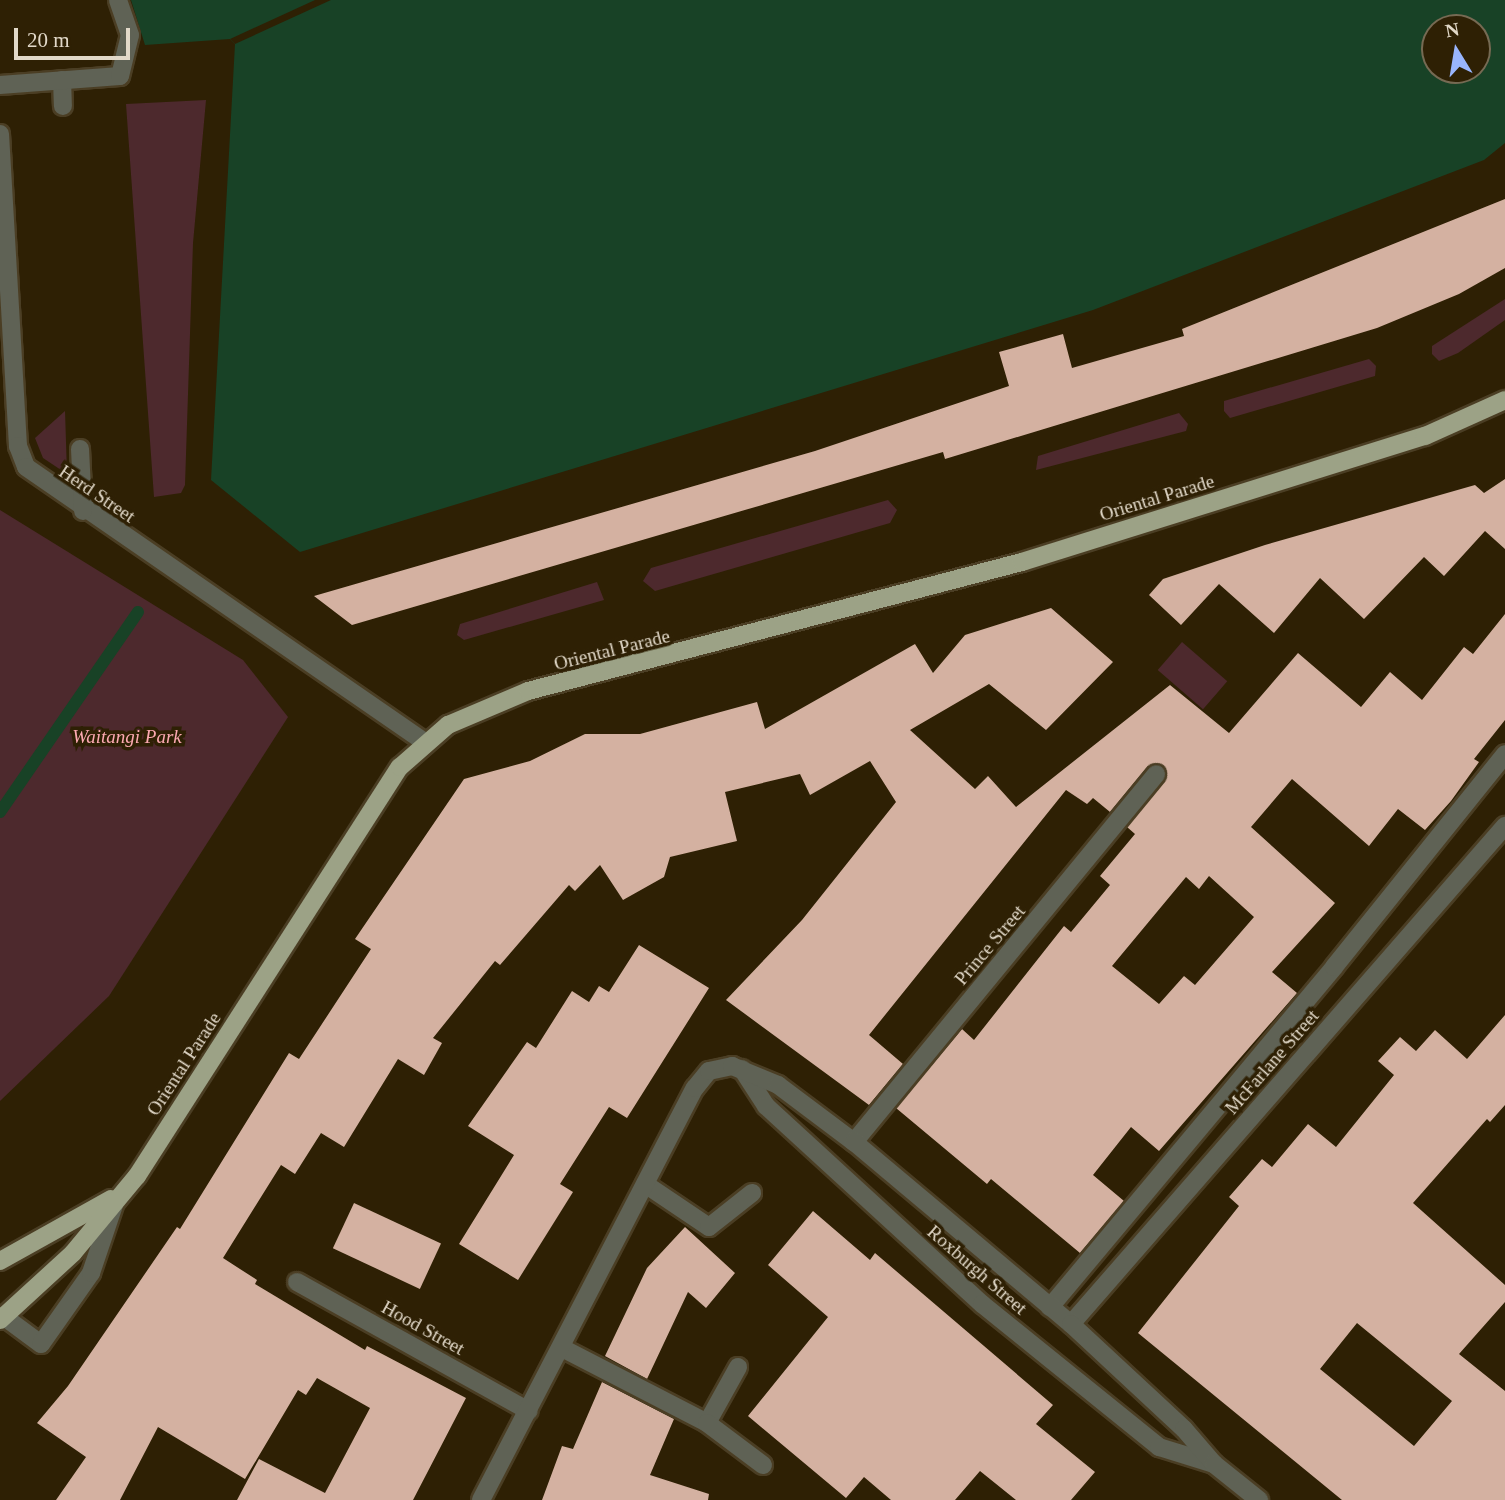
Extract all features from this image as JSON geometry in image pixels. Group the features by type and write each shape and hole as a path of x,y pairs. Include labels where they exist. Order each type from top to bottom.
{"main road":[{"name":"Oriental Parade","path":"2,1318 73,1253 117,1195 137,1176 400,767 424,742 478,709 528,691 1022,562 1425,436 1505,400"},
{"path":"0,1261 31,1239 117,1195"}],"street":[{"path":"0,85 120,76 130,35 118,0"},
{"path":"62,80 63,106"},
{"name":"Herd Street","path":"0,134 3,242 18,446 26,467 83,510 424,742"},
{"path":"80,449 83,510"},
{"path":"1050,1307 1334,967 1505,754"},
{"name":"Prince Street","path":"855,1142 1156,774"},
{"name":"McFarlane Street","path":"1071,1324 1505,826"},
{"path":"481,1500 701,1078 719,1067 742,1069"},
{"name":"Roxburgh Street","path":"742,1069 778,1085 855,1142 1071,1324 1184,1429 1214,1464 1259,1500"},
{"name":"Roxburgh Street","path":"742,1069 766,1106 982,1304 1159,1447 1214,1464"},
{"path":"645,1184 709,1227 752,1193"},
{"path":"2,1318 41,1344 91,1273 117,1195"},
{"name":"Hood Street","path":"297,1282 529,1411"},
{"path":"562,1348 707,1423 763,1465"},
{"path":"707,1423 738,1367"}],"green space":[{"path":"206,100 193,243 185,485 181,493 154,497 126,104"},
{"path":"1505,299 1505,320 1458,353 1439,361 1432,354 1432,346"},
{"path":"1369,359 1376,366 1375,376 1230,418 1224,411 1224,401"},
{"path":"65,411 67,474 43,458 35,438"},
{"path":"1179,413 1188,424 1186,431 1036,470 1038,456"},
{"path":"888,500 897,510 890,523 655,591 643,581 651,568"},
{"name":"Waitangi Park","path":"0,510 243,660 288,717 109,996 0,1101"},
{"path":"597,582 604,600 464,640 457,635 460,624"},
{"path":"1182,642 1227,681 1203,709 1158,670"}],"shaded area":[{"path":"131,0 1505,0 1505,143 1484,160 1093,310 300,552 211,480 235,44 230,39 145,45"}],"pier":[{"path":"315,0 331,0 235,44 230,39"}],"building":[{"path":"1505,199 1505,268 1459,294 1377,328 945,459 943,452 352,625 314,596 815,451 1009,386 999,352 1063,334 1072,368 1184,336 1182,329"},
{"path":"1505,479 1505,549 1485,531 1444,576 1424,557 1364,619 1320,578 1274,633 1219,584 1181,625 1149,595 1163,579 1265,545 1475,485 1484,493"},
{"path":"1051,608 1113,662 1046,730 989,684 910,730 975,789 988,776 1016,807 1170,685 1229,733 1298,653 1361,707 1390,672 1422,700 1464,647 1473,654 1505,614 1505,720 1474,759 1479,762 1451,801 1425,830 1398,809 1369,846 1292,779 1251,827 1335,903 1272,972 1297,993 1159,1151 1131,1127 1093,1175 1124,1201 1080,1253 991,1179 987,1184 896,1108 962,1029 974,1040 1064,926 1071,932 1110,885 1100,876 1135,834 1127,827 1165,781 1164,766 1148,766 1110,812 1093,798 1087,804 1066,790 869,1035 903,1064 869,1105 726,1000 802,920 896,802 870,761 810,795 800,774 725,792 737,841 670,857 664,877 623,900 600,865 575,891 569,885 500,965 495,961 433,1038 442,1043 424,1075 398,1059 344,1147 321,1133 295,1174 281,1165 223,1258 257,1280 255,1284 365,1350 367,1346 466,1398 413,1500 237,1500 259,1459 325,1493 370,1408 317,1378 306,1395 298,1390 245,1479 158,1427 120,1500 56,1500 86,1457 37,1423 68,1386 177,1227 180,1229 289,1053 299,1059 371,949 355,939 464,779 530,761 585,734 640,734 757,702 765,729 915,644 933,673 965,635","holes":["1209,876 1254,917 1195,985 1184,976 1159,1004 1112,966 1186,877 1199,889"]},
{"path":"639,945 709,988 627,1118 609,1107 560,1184 573,1192 518,1280 459,1244 514,1155 468,1126 527,1042 536,1048 572,991 589,1002 599,986 609,992"},
{"path":"1505,1015 1505,1105 1490,1122 1487,1119 1413,1203 1505,1285 1505,1302 1459,1354 1505,1391 1505,1500 1342,1500 1138,1333 1239,1206 1229,1197 1262,1159 1272,1167 1308,1124 1336,1147 1394,1075 1378,1061 1400,1037 1416,1051 1435,1030 1467,1059","holes":["1357,1323 1452,1401 1414,1446 1320,1369"]},
{"path":"354,1203 441,1244 420,1289 333,1248"},
{"path":"813,1211 870,1260 875,1253 1053,1405 1036,1424 1095,1472 1071,1500 1016,1500 980,1471 955,1500 891,1500 864,1477 846,1498 748,1416 828,1317 768,1265"},
{"path":"685,1227 735,1273 706,1308 688,1292 647,1379 605,1356 647,1268"},
{"path":"602,1382 674,1419 650,1475 709,1494 708,1500 542,1500 562,1446 573,1449"}],"waterway":[{"path":"0,812 138,612"}]}
